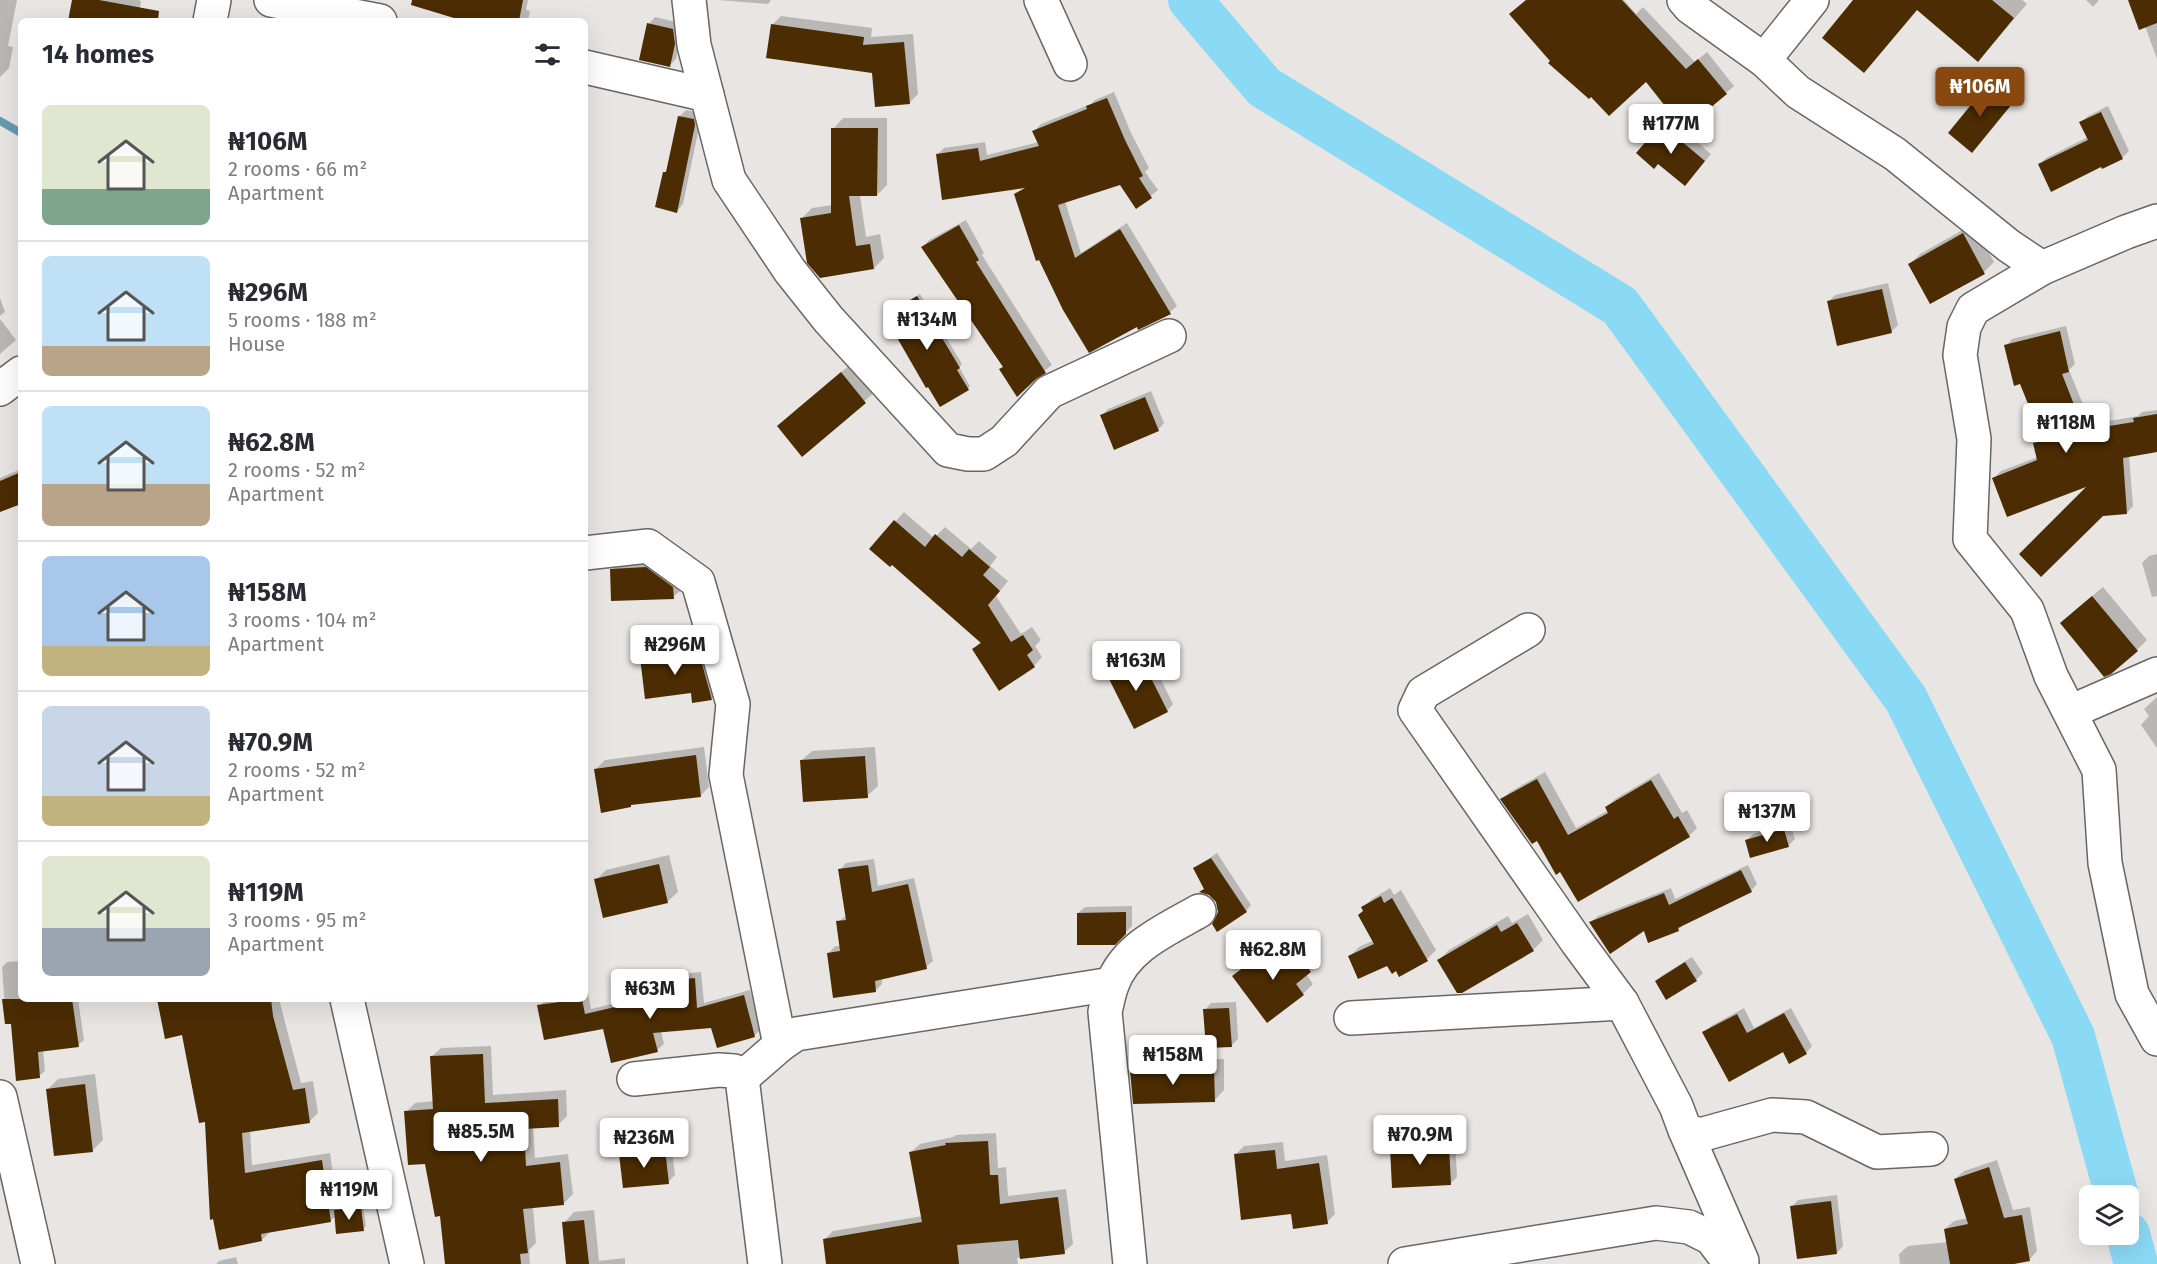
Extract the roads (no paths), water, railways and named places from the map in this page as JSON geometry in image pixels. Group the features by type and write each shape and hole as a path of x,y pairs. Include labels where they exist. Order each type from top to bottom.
{"street":[{"path":"211,18 214,0"},
{"path":"271,0 366,18"},
{"path":"383,18 390,0"},
{"path":"689,0 693,45 729,180 790,271 829,320 948,450 984,454 1004,441 1049,392 1169,336"},
{"path":"1041,0 1070,64"},
{"path":"1684,0 1690,7 1764,60 1798,92 1895,154 2009,246 2042,268"},
{"path":"1764,60 1812,0"},
{"path":"588,68 707,95"},
{"path":"2157,221 2042,268 1973,309 1964,327 1960,355 1974,439 1970,539 2027,610 2051,675 2099,770 2104,863 2132,994 2157,1039"},
{"path":"0,389 18,375"},
{"path":"588,553 648,546 698,582 733,704 726,775 780,1044"},
{"path":"1528,630 1423,693 1415,710 1622,1003 1676,1106 1744,1264"},
{"path":"2070,712 2157,674"},
{"path":"1130,1264 1105,1012 1112,984 1123,963 1143,944 1199,911"},
{"path":"742,1078 780,1044 796,1034 1112,984"},
{"path":"348,1002 406,1264"},
{"path":"1351,1018 1622,1003"},
{"path":"634,1079 719,1070 734,1071 742,1078 765,1264"},
{"path":"1,1103 38,1264"},
{"path":"1685,1130 1700,1135 1772,1115 1806,1117 1877,1152 1931,1149"},
{"path":"1405,1264 1656,1223 1689,1227 1711,1238 1731,1264"}],"waterway":[{"path":"1190,0 1264,87 1620,306 1906,699 2073,1036 2114,1185"},
{"path":"0,121 18,131"},
{"path":"2131,1245 2136,1264"}]}
